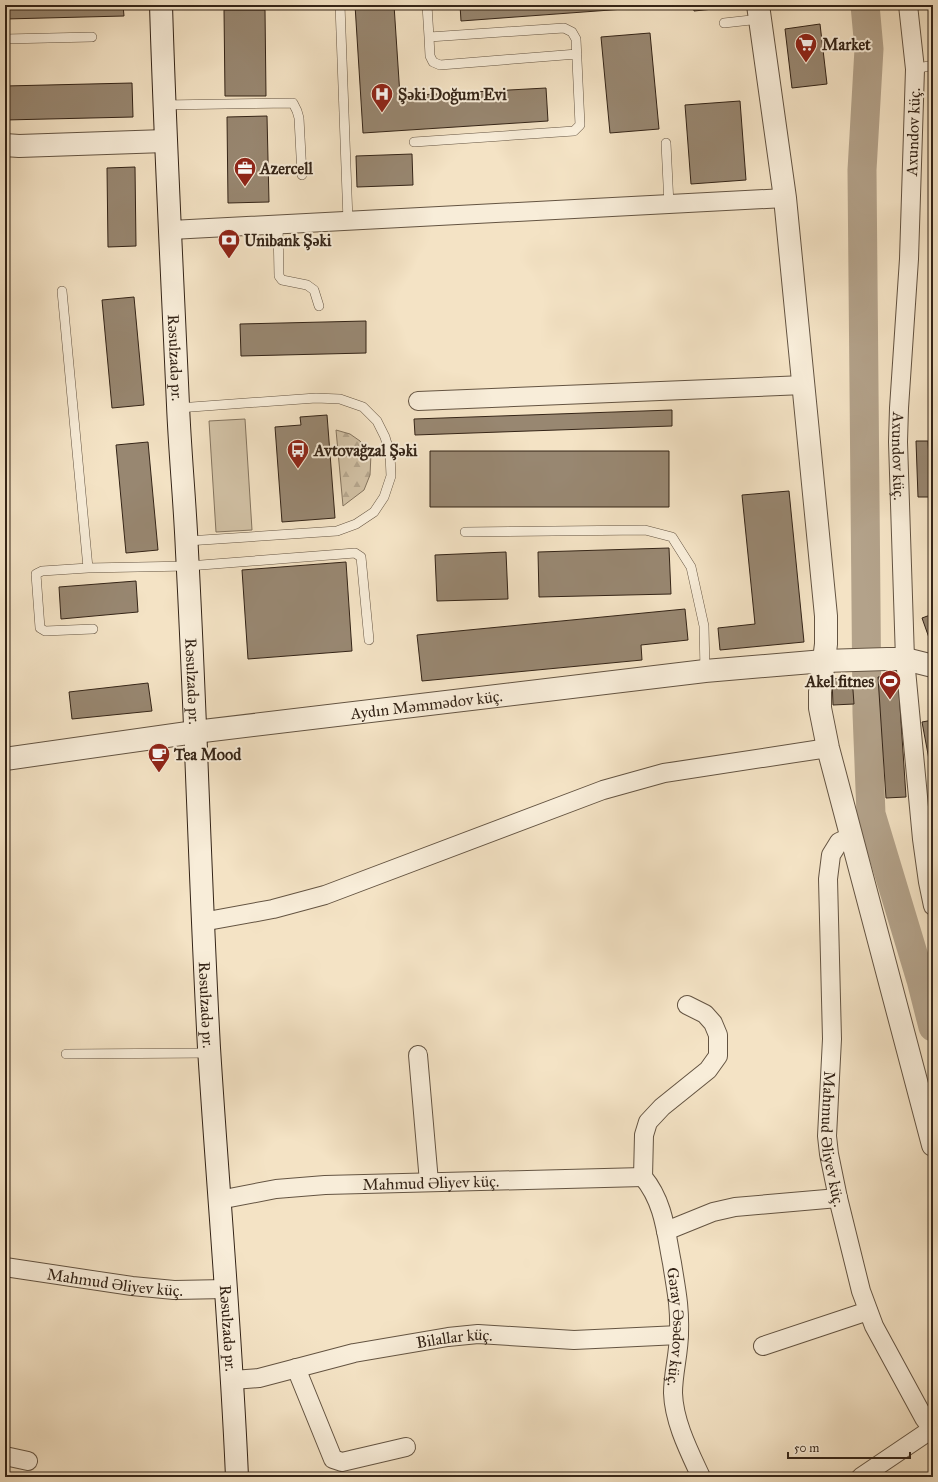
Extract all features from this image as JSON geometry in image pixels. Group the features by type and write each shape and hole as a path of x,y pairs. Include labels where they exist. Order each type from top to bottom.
{"street":[{"name":"Rəsulzadə pr.","path":"161,5 165,141 171,230 178,408 187,541 202,922 219,1200 233,1380 237,1477"},
{"name":"Axundov küç.","path":"908,5 915,69 909,260 899,408 896,659 928,882 933,906"},
{"path":"759,12 784,198 804,385 826,616 820,708 828,748 850,837 933,1145"},
{"path":"5,145 19,146 165,141"},
{"path":"171,230 784,198"},
{"path":"418,401 804,385"},
{"name":"Aydın Məmmədov küç.","path":"5,759 195,732 705,671 848,660 896,659 933,666"},
{"path":"202,922 273,910 325,895 603,790 635,781 664,774 828,748"},
{"name":"Mahmud Əliyev küç.","path":"850,837 839,842 831,855 828,879 832,1039 827,1136 829,1154 838,1198 861,1291 868,1311 874,1326 924,1418 933,1429"},
{"path":"643,1178 644,1135 648,1122 662,1107 708,1070 718,1056 718,1035 713,1023 705,1014 687,1005"},
{"path":"418,1055 429,1182"},
{"name":"Mahmud Əliyev küç.","path":"219,1200 276,1189 311,1186 643,1178"},
{"name":"Gəray Əsədov küç.","path":"643,1178 650,1185 660,1205 666,1231 680,1310 673,1394 676,1413 684,1438 701,1477"},
{"path":"666,1231 713,1212 735,1207 838,1198"},
{"name":"Mahmud Əliyev küç.","path":"5,1267 132,1286 174,1290 226,1289"},
{"path":"763,1346 868,1311"},
{"name":"Bilallar küç.","path":"233,1380 259,1378 354,1353 478,1334 574,1340 679,1335"},
{"path":"296,1368 333,1459 342,1462 406,1447"},
{"path":"861,1477 933,1429"},
{"path":"5,1456 28,1461"}],"lane":[{"path":"340,5 348,221"},
{"path":"427,5 430,56 433,62 440,65 577,54"},
{"path":"724,23 759,12"},
{"path":"414,142 574,131 580,125 576,38 572,32 564,28 429,37"},
{"path":"5,39 92,37"},
{"path":"915,69 933,65"},
{"path":"164,105 292,103 299,118 302,175"},
{"path":"666,143 669,205"},
{"path":"278,225 279,276 282,280 307,285 314,290 319,306"},
{"path":"62,291 88,568"},
{"path":"178,408 316,398 340,399 363,407 377,421 385,437 390,454 391,476 384,497 374,512 356,524 338,531 187,541"},
{"path":"465,532 645,530 672,537 691,567 704,626 705,671"},
{"path":"93,629 45,631 40,628 36,574 42,571 88,568 188,566 355,553 361,557 369,640"},
{"path":"66,1054 210,1053"}],"green space":[{"path":"245,419 252,530 216,532 209,421"},
{"path":"336,430 350,434 360,441 371,454 370,475 364,490 343,506"}],"building":[{"path":"5,5 123,5 124,16 5,19"},
{"path":"355,5 394,5 400,96 546,88 548,121 363,133"},
{"path":"460,5 665,5 665,6 461,21"},
{"path":"693,5 733,5 733,7 694,11"},
{"path":"224,10 265,10 266,96 225,96"},
{"path":"820,24 827,84 792,88 785,29"},
{"path":"650,33 659,129 610,133 601,37"},
{"path":"132,83 133,117 5,120 5,86"},
{"path":"740,101 746,180 691,184 685,105"},
{"path":"267,116 269,202 228,203 227,117"},
{"path":"412,154 413,185 357,187 356,156"},
{"path":"135,167 136,246 108,247 107,168"},
{"path":"134,297 144,405 112,408 102,300"},
{"path":"366,321 366,353 241,356 240,324"},
{"path":"672,410 672,426 415,435 414,419"},
{"path":"327,415 335,518 282,522 275,427 301,425 300,417"},
{"path":"916,441 928,441 931,497 918,497"},
{"path":"148,442 158,550 126,553 116,445"},
{"path":"430,451 669,451 669,507 430,507"},
{"path":"789,491 804,642 720,650 718,628 755,624 742,495"},
{"path":"669,548 671,594 539,597 538,552"},
{"path":"506,552 508,599 437,601 435,555"},
{"path":"346,562 352,651 248,659 242,570"},
{"path":"136,581 138,612 61,619 59,587"},
{"path":"685,609 688,640 641,645 642,660 422,681 417,635"},
{"path":"933,614 933,649 922,618"},
{"path":"898,676 906,797 886,798 878,677"},
{"path":"852,677 854,704 833,705 832,679"},
{"path":"148,683 152,711 72,719 69,692"},
{"path":"933,720 933,781 922,722"}],"waterway":[{"path":"865,5 869,49 862,170 867,713 871,814 921,980 933,1027"}],"place":[{"name":"Market","path":"806,64"},
{"name":"Şəki Doğum Evi","path":"382,114"},
{"name":"Azercell","path":"245,188"},
{"name":"Unibank Şəki","path":"229,260"},
{"name":"Avtovağzal Şəki","path":"298,470"},
{"name":"Akel fitnes","path":"890,700"},
{"name":"Tea Mood","path":"159,774"}]}
